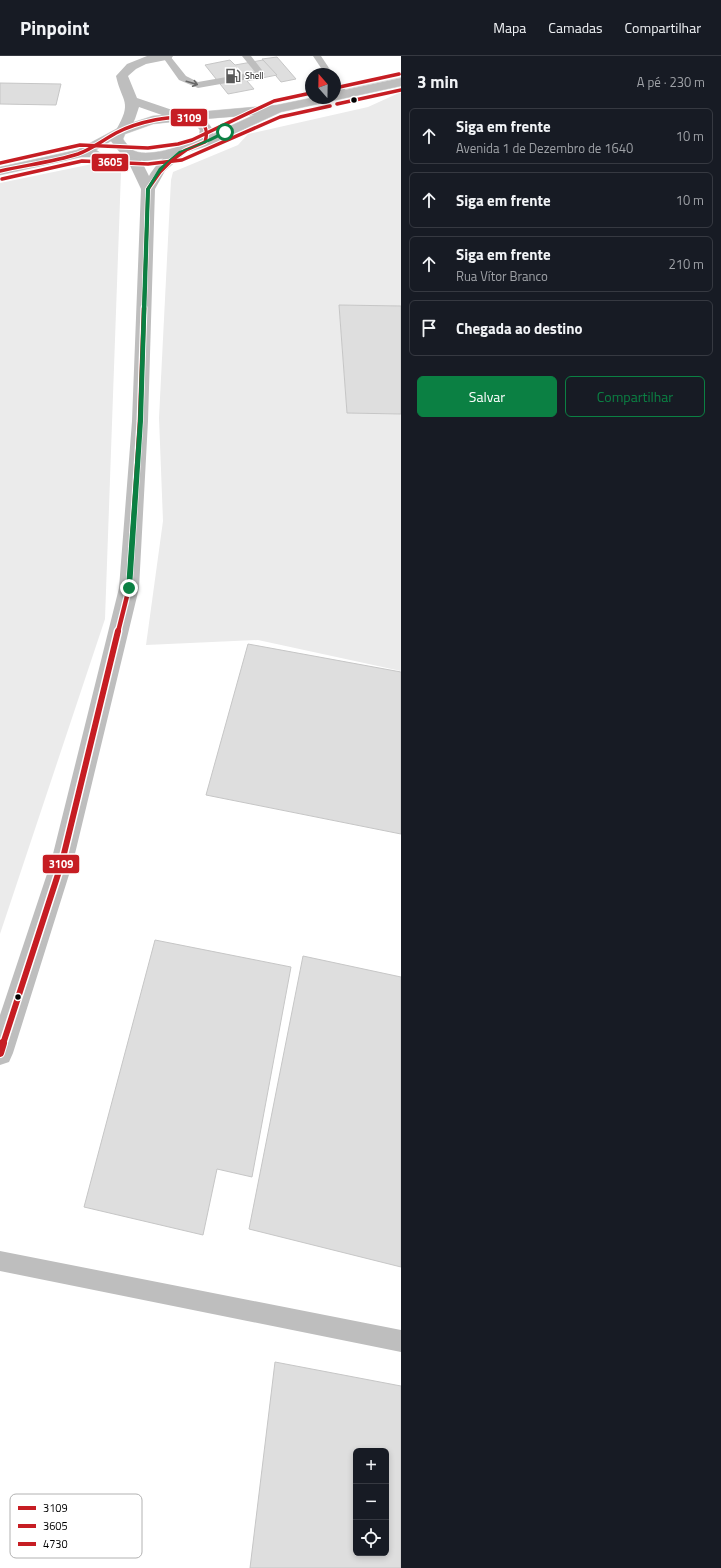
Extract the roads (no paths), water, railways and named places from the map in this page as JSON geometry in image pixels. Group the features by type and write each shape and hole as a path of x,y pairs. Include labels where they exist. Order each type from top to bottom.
{"street":[{"path":"148,189 130,155 118,146 116,139 132,115 132,100 124,85 122,76 132,65 142,60 166,56"},
{"path":"341,96 401,82"},
{"path":"132,100 182,118 198,120 206,126 208,134 205,142"},
{"path":"81,153 121,131 152,121 277,109 305,103"},
{"path":"0,171 81,153 148,156 180,152 277,109"},
{"path":"0,1053 62,862 129,588 140,421 148,189 160,169 180,152"}],"lane":[{"path":"166,56 180,77 188,83 198,85 261,74 246,56"},
{"path":"316,56 325,68"},
{"path":"0,1261 401,1342"}],"place":[{"name":"Shell","path":"233,76"}]}
